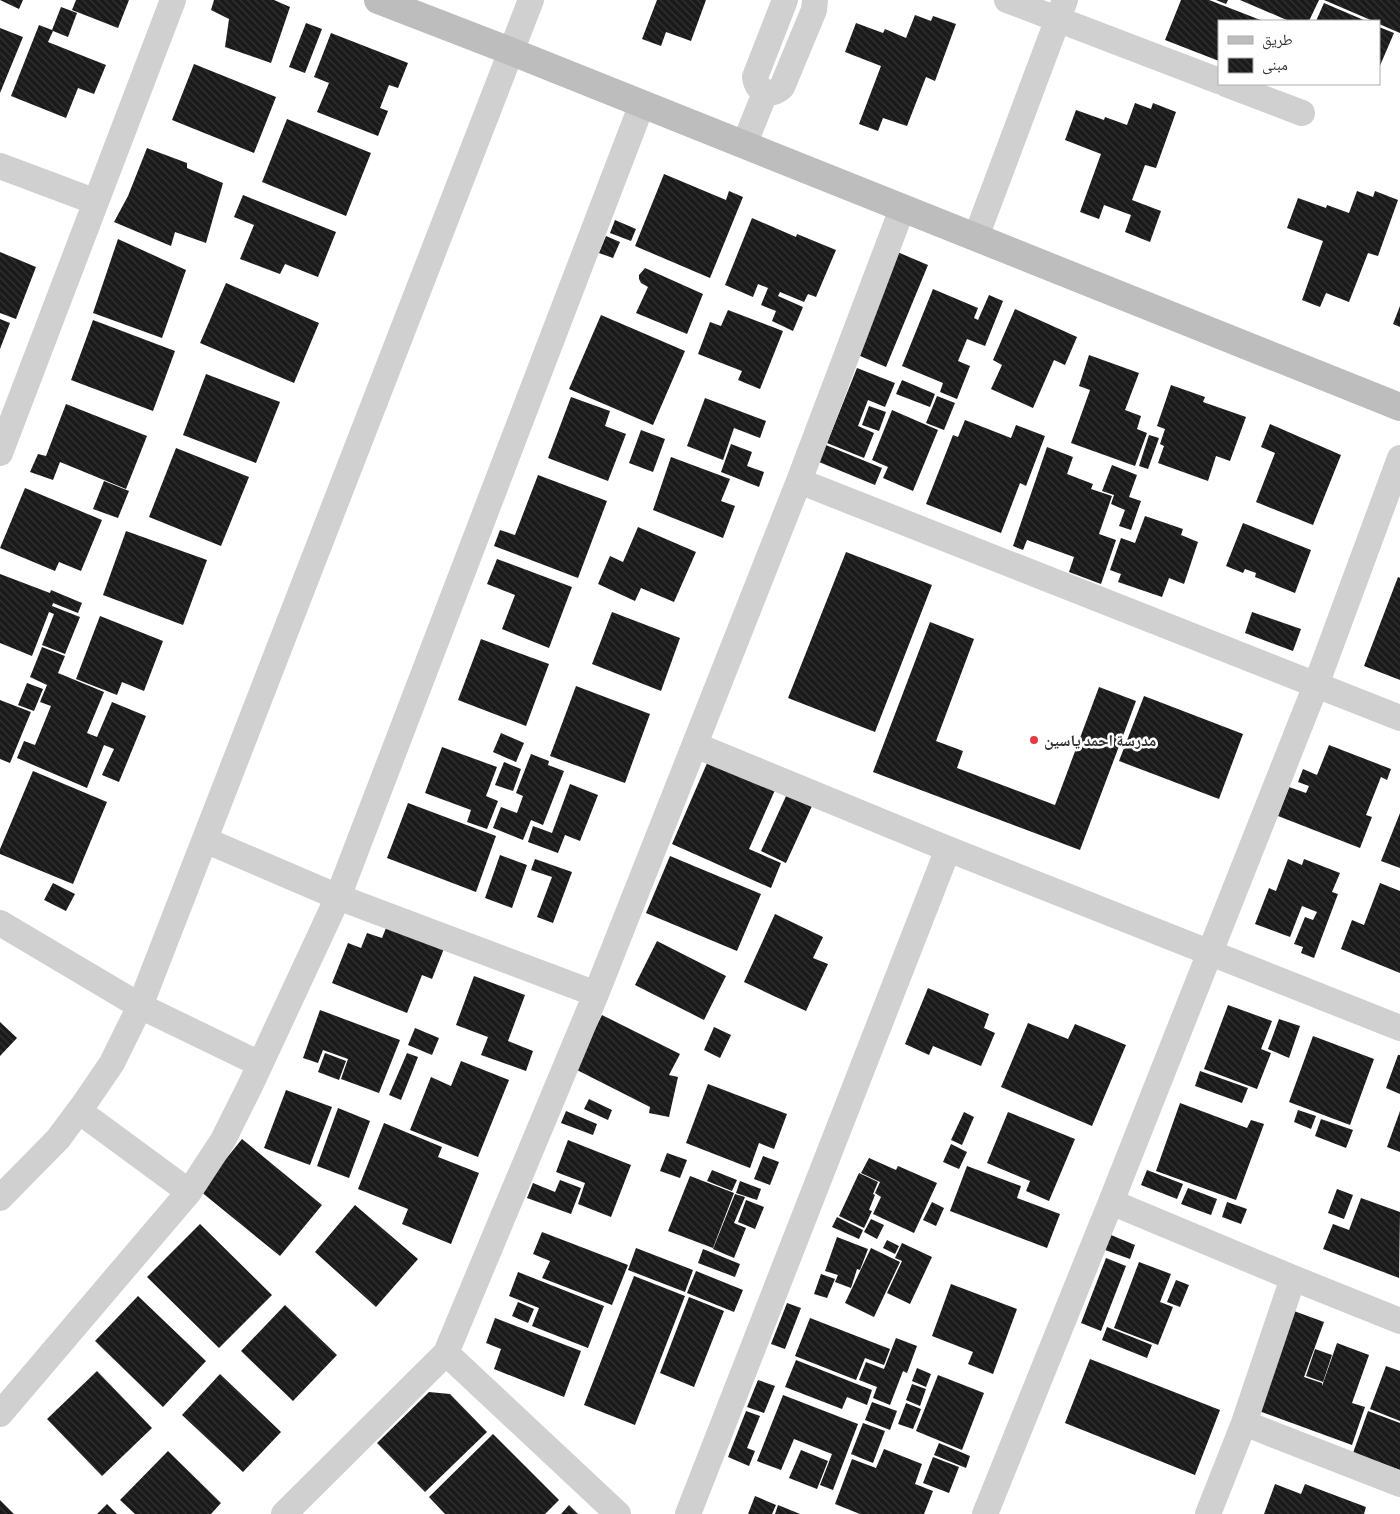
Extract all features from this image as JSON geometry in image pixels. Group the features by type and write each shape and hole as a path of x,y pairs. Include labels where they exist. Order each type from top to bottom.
{"street":[{"path":"0,453 173,0"},
{"path":"378,0 1400,407"},
{"path":"0,1198 58,1138 79,1111 112,1063 140,1006 510,51 532,0"},
{"path":"785,0 755,77 759,89 765,93 777,91 782,87 814,10 815,0"},
{"path":"1008,0 1061,10 1218,81"},
{"path":"976,237 1061,10"},
{"path":"1229,85 1302,113"},
{"path":"744,145 765,93"},
{"path":"0,1414 189,1192 223,1140 338,897 642,104"},
{"path":"0,166 96,202"},
{"path":"284,1514 446,1353 596,994 799,481 902,209"},
{"path":"985,1514 1316,685 1400,458"},
{"path":"799,481 1400,718"},
{"path":"695,745 948,849 1400,1028"},
{"path":"205,840 338,897 596,994"},
{"path":"688,1514 948,849"},
{"path":"0,923 140,1006 260,1064"},
{"path":"79,1111 189,1192"},
{"path":"1111,1202 1400,1321"},
{"path":"1208,1514 1244,1423 1292,1278"},
{"path":"446,1353 618,1514"},
{"path":"1244,1423 1400,1484"}],"building":[{"path":"0,0 23,0 19,9"},
{"path":"76,0 129,0 118,28 72,10"},
{"path":"214,0 274,0 290,7 271,63 225,47 229,19 211,10"},
{"path":"657,0 706,0 691,41 666,32 661,46 642,39"},
{"path":"1181,0 1209,0 1260,20 1218,20 1218,61 1165,40"},
{"path":"1216,0 1228,0 1226,4"},
{"path":"1240,0 1319,0 1309,20 1287,20"},
{"path":"1324,0 1400,0 1400,33 1380,24 1380,20 1371,20"},
{"path":"1324,3 1364,20 1316,20"},
{"path":"61,7 77,13 68,37 53,31 48,42 106,65 94,94 78,88 66,118 11,96 39,25 52,30"},
{"path":"915,15 931,21 933,16 956,24 935,81 926,77 907,126 883,118 878,131 859,124 881,66 845,52 856,23 883,33 885,29 906,38"},
{"path":"306,23 322,29 305,73 289,67"},
{"path":"1380,27 1394,33 1380,66"},
{"path":"0,28 23,37 0,93"},
{"path":"331,33 408,63 398,88 389,85 380,108 388,111 378,136 317,112 329,83 314,77"},
{"path":"194,64 276,97 254,153 172,120"},
{"path":"1135,103 1151,109 1153,103 1176,112 1156,168 1145,165 1132,200 1161,211 1150,242 1125,232 1131,215 1104,205 1099,219 1080,212 1101,154 1065,140 1076,110 1104,120 1105,117 1127,125"},
{"path":"287,119 371,153 346,216 262,182"},
{"path":"147,148 187,163 187,168 223,183 206,243 175,232 171,246 114,222 128,196"},
{"path":"664,174 726,200 729,191 743,197 710,278 635,246"},
{"path":"1357,191 1373,197 1375,191 1398,200 1378,256 1368,253 1349,302 1326,293 1320,307 1302,300 1323,241 1287,228 1298,198 1326,208 1327,205 1349,213"},
{"path":"243,195 336,232 318,277 285,264 280,274 240,259 254,225 234,217"},
{"path":"752,218 796,237 797,234 836,250 816,297 808,294 804,302 780,292 778,296 803,307 793,331 772,321 776,311 761,305 768,288 758,284 753,297 725,285"},
{"path":"615,220 636,229 631,241 610,233"},
{"path":"606,236 620,242 613,258 599,253"},
{"path":"118,239 186,270 162,338 93,313"},
{"path":"895,251 928,265 886,367 853,353"},
{"path":"0,252 36,267 16,319 0,313"},
{"path":"645,268 703,294 687,334 636,313 648,287 641,283 639,279 639,275"},
{"path":"226,283 319,323 294,383 200,343"},
{"path":"933,289 978,308 974,318 978,320 989,295 1003,301 985,346 967,339 958,361 970,366 957,399 940,392 943,383 902,366"},
{"path":"1400,306 1400,327 1393,324"},
{"path":"1015,309 1077,337 1065,365 1054,360 1033,408 991,389 1002,365 993,360"},
{"path":"728,310 783,331 760,389 738,380 742,371 698,354 710,322 721,326"},
{"path":"601,315 685,351 653,425 569,389"},
{"path":"0,319 10,323 0,349"},
{"path":"93,320 175,351 153,411 71,380"},
{"path":"1089,355 1139,373 1125,410 1141,416 1137,429 1147,433 1135,466 1071,443 1090,390 1079,386"},
{"path":"857,368 895,383 885,407 868,400 858,426 874,433 864,458 827,443"},
{"path":"206,374 280,402 256,463 183,435"},
{"path":"902,380 935,394 930,407 896,394"},
{"path":"1171,385 1205,397 1203,402 1246,417 1230,461 1216,456 1208,481 1158,463 1164,446 1160,444 1165,429 1157,426"},
{"path":"937,396 955,403 944,430 926,423"},
{"path":"571,397 610,411 605,426 626,434 608,481 548,458"},
{"path":"705,398 766,421 760,438 734,428 723,460 687,446"},
{"path":"66,404 147,436 126,489 60,462 53,480 30,472 38,454 46,456"},
{"path":"869,406 886,412 879,431 862,425"},
{"path":"892,410 938,430 913,491 883,478 888,467 872,460"},
{"path":"965,420 1011,438 1016,425 1045,436 1026,486 1020,483 1001,533 926,504 953,435 958,437"},
{"path":"1270,424 1341,455 1313,525 1256,502 1275,453 1261,447"},
{"path":"641,430 665,439 653,472 629,463"},
{"path":"1149,435 1159,438 1148,469 1139,466"},
{"path":"731,444 752,452 747,466 764,472 759,487 721,472"},
{"path":"826,445 882,468 875,485 819,462"},
{"path":"1047,447 1073,457 1067,474 1093,484 1091,489 1112,496 1099,534 1116,540 1101,584 1069,572 1074,557 1027,540 1023,550 1013,546"},
{"path":"176,448 249,477 221,546 149,517"},
{"path":"671,457 730,479 721,501 735,506 723,538 653,510"},
{"path":"1112,465 1137,475 1129,497 1141,501 1131,530 1119,526 1125,510 1111,504 1114,495 1102,491"},
{"path":"538,475 607,501 578,578 494,546 500,530 515,535"},
{"path":"104,481 129,491 118,518 93,509"},
{"path":"25,488 102,520 81,571 59,562 55,571 0,548"},
{"path":"1145,516 1183,529 1181,535 1198,542 1184,584 1169,578 1162,597 1118,582 1121,574 1110,570 1121,538 1135,543"},
{"path":"1243,523 1311,550 1295,593 1255,577 1256,573 1245,569 1243,573 1226,566"},
{"path":"638,527 696,552 674,602 641,588 635,601 598,584 610,556 623,562"},
{"path":"126,531 207,560 183,625 103,595"},
{"path":"846,552 932,585 875,732 788,698"},
{"path":"497,559 572,587 549,648 502,629 515,595 487,584"},
{"path":"0,574 50,593 51,590 82,603 78,613 53,603 52,606 80,617 65,654 42,645 54,614 49,612 32,656 0,643"},
{"path":"1398,577 1400,578 1400,680 1364,666"},
{"path":"612,612 680,638 661,691 592,664"},
{"path":"1252,612 1301,629 1293,651 1245,633"},
{"path":"100,616 163,641 144,691 122,682 117,695 76,679"},
{"path":"930,622 974,639 936,741 963,751 957,768 1055,805 1099,687 1136,701 1080,850 873,772"},
{"path":"481,639 549,664 526,726 458,700"},
{"path":"42,647 65,656 58,673 104,692 87,733 97,737 112,702 146,716 119,782 102,775 114,749 104,745 87,788 17,758 24,741 35,745 51,706 40,702 47,685 30,677"},
{"path":"27,683 43,689 34,711 18,705"},
{"path":"576,686 650,714 625,783 550,756"},
{"path":"1144,696 1243,734 1219,799 1119,761"},
{"path":"0,700 31,712 10,763 0,759"},
{"path":"501,733 524,743 516,762 493,752"},
{"path":"1329,745 1391,769 1387,780 1381,777 1366,815 1372,817 1360,848 1278,816 1289,787 1306,793 1309,786 1298,782 1303,769 1317,775"},
{"path":"442,747 497,767 486,796 498,801 487,829 467,822 471,810 425,793"},
{"path":"531,754 549,761 548,765 564,771 543,825 531,820 523,840 493,828 501,807 517,813 523,796 516,793"},
{"path":"708,761 775,790 749,849 781,863 771,888 672,844"},
{"path":"504,762 521,769 513,791 495,785"},
{"path":"33,771 107,802 73,884 0,854 0,849"},
{"path":"570,784 598,795 580,841 565,835 558,853 528,842 533,826 552,833"},
{"path":"787,794 812,806 786,863 761,851"},
{"path":"408,803 496,836 476,892 387,858"},
{"path":"1400,813 1400,868 1381,861"},
{"path":"500,855 527,865 512,908 485,898"},
{"path":"670,856 761,894 737,951 646,913"},
{"path":"535,859 572,872 553,923 537,917 552,877 531,870"},
{"path":"1288,859 1302,865 1304,859 1340,873 1332,892 1338,894 1314,958 1301,953 1303,947 1294,944 1305,917 1313,920 1317,912 1302,906 1290,937 1255,924 1269,888 1276,891"},
{"path":"53,883 75,894 66,911 44,900"},
{"path":"1380,883 1400,891 1400,973 1341,949 1352,920 1364,925"},
{"path":"775,914 823,937 813,958 828,964 806,1011 744,982"},
{"path":"388,923 445,946 432,979 422,975 407,1013 332,983 348,943 361,948 367,933 382,938"},
{"path":"657,941 726,976 704,1020 635,985"},
{"path":"474,976 525,995 508,1041 533,1051 526,1071 481,1055 488,1037 456,1025"},
{"path":"928,988 989,1014 984,1028 995,1033 981,1066 933,1046 929,1055 905,1044"},
{"path":"1228,1005 1272,1021 1261,1049 1271,1053 1257,1089 1204,1069"},
{"path":"320,1010 400,1040 379,1093 341,1079 348,1059 323,1050 318,1063 303,1058"},
{"path":"602,1015 680,1054 669,1075 678,1077 669,1117 649,1113 650,1107 575,1069"},
{"path":"1279,1019 1300,1026 1289,1058 1268,1049"},
{"path":"0,1022 17,1038 0,1056"},
{"path":"1028,1023 1068,1039 1075,1024 1126,1045 1092,1126 1001,1087"},
{"path":"714,1027 731,1035 720,1058 704,1050"},
{"path":"415,1028 439,1038 432,1055 408,1045"},
{"path":"1313,1036 1374,1059 1350,1125 1289,1102"},
{"path":"325,1053 346,1061 339,1080 318,1072"},
{"path":"407,1053 418,1057 401,1100 389,1095"},
{"path":"1398,1055 1400,1055 1400,1094 1386,1088"},
{"path":"461,1061 509,1080 478,1157 410,1130 431,1077 451,1086"},
{"path":"1200,1071 1248,1088 1242,1103 1195,1086"},
{"path":"708,1084 787,1114 774,1149 759,1143 750,1168 686,1143"},
{"path":"286,1090 332,1107 310,1165 264,1148"},
{"path":"589,1099 612,1110 608,1120 584,1109"},
{"path":"1180,1103 1247,1128 1251,1120 1264,1124 1236,1200 1156,1171"},
{"path":"338,1108 370,1121 349,1178 317,1166"},
{"path":"1298,1110 1316,1116 1311,1129 1294,1122"},
{"path":"566,1111 597,1124 593,1135 561,1123"},
{"path":"1400,1111 1400,1152 1387,1147"},
{"path":"964,1112 974,1117 962,1145 951,1140"},
{"path":"1008,1112 1075,1139 1049,1201 1026,1191 1030,1181 987,1163"},
{"path":"1321,1119 1353,1130 1346,1148 1315,1136"},
{"path":"384,1123 442,1147 438,1157 479,1173 451,1244 402,1224 408,1209 358,1189"},
{"path":"242,1139 322,1205 280,1256 200,1191"},
{"path":"568,1140 631,1165 611,1217 578,1204 585,1183 556,1172"},
{"path":"951,1144 967,1152 959,1169 943,1162"},
{"path":"667,1153 687,1160 680,1178 660,1171"},
{"path":"763,1156 779,1162 770,1185 754,1179"},
{"path":"869,1158 896,1170 898,1166 937,1183 914,1233 873,1214 881,1197 875,1193 880,1182 861,1173"},
{"path":"967,1166 1021,1186 1017,1198 1060,1214 1047,1248 950,1211"},
{"path":"712,1170 737,1180 732,1191 707,1181"},
{"path":"1147,1170 1183,1184 1177,1199 1141,1185"},
{"path":"859,1173 878,1182 869,1210 872,1211 864,1228 839,1216"},
{"path":"690,1176 734,1193 713,1248 668,1231"},
{"path":"560,1180 581,1188 571,1214 527,1198 533,1183 555,1192"},
{"path":"740,1181 761,1189 757,1200 736,1193"},
{"path":"1188,1188 1217,1199 1211,1215 1181,1204"},
{"path":"1337,1189 1353,1195 1344,1219 1328,1213"},
{"path":"735,1194 745,1197 734,1223 746,1228 734,1258 713,1249"},
{"path":"1361,1198 1400,1212 1399,1278 1323,1249 1333,1224 1349,1230"},
{"path":"746,1200 764,1207 755,1229 738,1222"},
{"path":"932,1202 944,1208 936,1226 923,1220"},
{"path":"1227,1202 1247,1209 1241,1224 1222,1217"},
{"path":"355,1205 418,1259 376,1307 315,1252"},
{"path":"837,1217 863,1230 859,1239 832,1227"},
{"path":"871,1219 884,1225 877,1239 864,1232"},
{"path":"200,1224 272,1295 219,1348 147,1277"},
{"path":"542,1232 628,1265 612,1305 542,1278 550,1261 533,1254"},
{"path":"1111,1235 1135,1245 1130,1259 1105,1250"},
{"path":"837,1237 868,1249 860,1270 857,1269 851,1288 835,1282 838,1275 825,1271"},
{"path":"887,1240 899,1246 895,1254 883,1248"},
{"path":"902,1243 932,1257 910,1304 887,1293 902,1261 895,1258"},
{"path":"636,1248 693,1270 685,1292 628,1270"},
{"path":"871,1248 900,1262 874,1317 845,1303"},
{"path":"703,1249 740,1264 735,1277 698,1263"},
{"path":"1106,1258 1126,1266 1101,1331 1081,1323"},
{"path":"1139,1262 1171,1274 1160,1302 1173,1307 1158,1345 1114,1328"},
{"path":"696,1271 743,1290 734,1312 687,1293"},
{"path":"518,1272 604,1306 588,1348 532,1326 539,1308 509,1296"},
{"path":"821,1274 835,1279 827,1298 814,1294"},
{"path":"634,1276 685,1296 635,1425 584,1405"},
{"path":"1176,1280 1189,1285 1180,1307 1167,1302"},
{"path":"951,1284 1017,1309 993,1374 968,1364 973,1352 932,1336"},
{"path":"138,1296 206,1361 163,1407 95,1341"},
{"path":"689,1297 724,1311 694,1387 660,1373"},
{"path":"518,1302 534,1309 528,1323 512,1316"},
{"path":"787,1303 801,1308 785,1349 771,1344"},
{"path":"285,1305 337,1355 293,1401 241,1351"},
{"path":"1294,1311 1324,1322 1304,1377 1322,1383 1322,1386 1337,1343 1369,1355 1352,1403 1365,1407 1352,1445 1259,1411"},
{"path":"495,1318 581,1351 564,1397 494,1369 501,1349 486,1343"},
{"path":"810,1318 890,1349 884,1365 865,1358 856,1380 795,1356"},
{"path":"1107,1327 1152,1345 1147,1358 1102,1340"},
{"path":"896,1338 917,1346 907,1373 903,1371 890,1405 873,1398 877,1387 859,1380 866,1362 884,1369"},
{"path":"1315,1349 1332,1355 1323,1382 1306,1376"},
{"path":"1090,1359 1220,1410 1195,1475 1065,1423"},
{"path":"796,1360 872,1390 867,1405 847,1397 842,1409 785,1387"},
{"path":"1386,1366 1400,1371 1400,1421 1370,1409"},
{"path":"917,1368 931,1374 926,1387 912,1381"},
{"path":"97,1371 152,1428 102,1476 47,1419"},
{"path":"220,1374 281,1432 243,1472 182,1415"},
{"path":"938,1375 984,1393 962,1450 916,1431"},
{"path":"758,1380 775,1386 764,1413 747,1407"},
{"path":"912,1384 926,1389 920,1406 906,1400"},
{"path":"429,1392 450,1394 487,1432 425,1492 377,1443"},
{"path":"783,1395 858,1424 833,1490 820,1485 832,1454 794,1439 781,1470 757,1461"},
{"path":"872,1402 897,1411 890,1430 865,1420"},
{"path":"906,1403 921,1409 913,1429 898,1424"},
{"path":"746,1411 760,1416 747,1448 755,1451 749,1466 728,1457"},
{"path":"1368,1411 1400,1423 1400,1470 1353,1453"},
{"path":"863,1423 885,1431 873,1463 851,1454"},
{"path":"493,1434 559,1500 545,1514 445,1514 429,1497"},
{"path":"939,1443 970,1456 966,1468 934,1455"},
{"path":"884,1449 922,1464 915,1484 933,1491 924,1514 860,1514 835,1504 852,1459 876,1468"},
{"path":"801,1450 828,1461 817,1489 789,1478"},
{"path":"168,1451 221,1503 211,1514 135,1514 120,1500"},
{"path":"933,1457 959,1467 949,1493 923,1483"},
{"path":"1275,1484 1301,1494 1305,1484 1366,1507 1364,1514 1264,1514"},
{"path":"755,1496 776,1505 772,1514 748,1514"},
{"path":"0,1500 14,1514 0,1514"},
{"path":"107,1504 117,1514 97,1514"},
{"path":"569,1505 578,1514 561,1514"},
{"path":"778,1505 800,1514 775,1514"}],"place":[{"name":"مدرسة احمد ياسين","path":"1034,740"}]}
